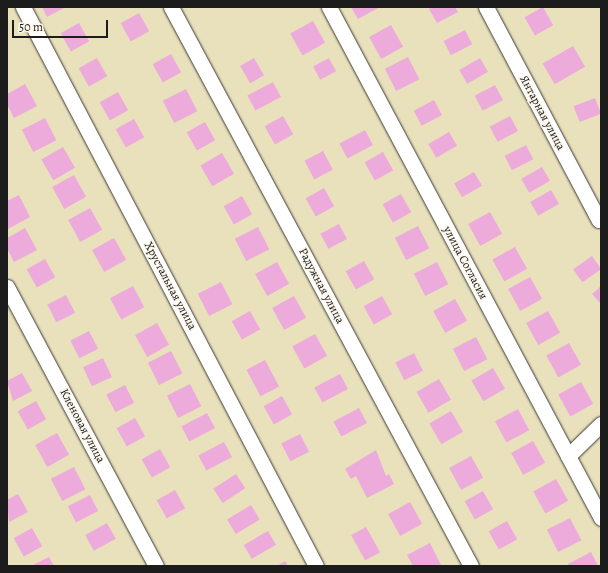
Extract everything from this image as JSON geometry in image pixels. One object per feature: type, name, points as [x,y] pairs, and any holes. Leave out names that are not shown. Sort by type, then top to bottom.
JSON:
[{"type":"street","name":"Хрустальная улица","points":[[23,7],[316,566]]},
{"type":"street","name":"Радужная улица","points":[[171,7],[471,566]]},
{"type":"street","name":"улица Согласия","points":[[329,7],[601,518]]},
{"type":"street","name":"Янтарная улица","points":[[486,7],[600,219]]},
{"type":"street","name":"Кленовая улица","points":[[7,287],[156,566]]},
{"type":"street","points":[[568,456],[601,424]]},
{"type":"building","points":[[42,7],[66,7],[47,17]]},
{"type":"building","points":[[351,7],[380,7],[358,19]]},
{"type":"building","points":[[433,7],[455,7],[458,12],[437,23],[429,9]]},
{"type":"building","points":[[543,7],[553,25],[535,36],[525,17]]},
{"type":"building","points":[[139,13],[149,31],[131,42],[121,23]]},
{"type":"building","points":[[313,21],[325,43],[302,55],[290,34]]},
{"type":"building","points":[[79,23],[89,41],[71,52],[61,33]]},
{"type":"building","points":[[391,25],[403,47],[381,59],[369,37]]},
{"type":"building","points":[[465,30],[472,44],[451,55],[444,41]]},
{"type":"building","points":[[573,46],[585,67],[555,84],[543,64]]},
{"type":"building","points":[[171,54],[181,72],[163,83],[153,64]]},
{"type":"building","points":[[408,57],[419,79],[396,91],[385,69]]},
{"type":"building","points":[[97,58],[107,76],[89,87],[79,68]]},
{"type":"building","points":[[254,58],[264,75],[250,83],[240,66]]},
{"type":"building","points":[[329,58],[336,71],[320,80],[313,66]]},
{"type":"building","points":[[480,58],[488,72],[467,84],[459,70]]},
{"type":"building","points":[[273,82],[281,97],[255,111],[247,96]]},
{"type":"building","points":[[25,84],[37,106],[14,118],[7,104],[7,94]]},
{"type":"building","points":[[495,85],[503,100],[483,111],[475,96]]},
{"type":"building","points":[[186,89],[197,111],[174,123],[163,101]]},
{"type":"building","points":[[118,92],[128,110],[110,121],[100,102]]},
{"type":"building","points":[[595,98],[601,114],[580,122],[574,106]]},
{"type":"building","points":[[434,100],[442,115],[422,126],[414,111]]},
{"type":"building","points":[[283,116],[293,134],[275,145],[265,126]]},
{"type":"building","points":[[510,116],[518,131],[498,142],[490,127]]},
{"type":"building","points":[[45,118],[56,140],[33,152],[22,130]]},
{"type":"building","points":[[134,119],[144,137],[126,148],[116,129]]},
{"type":"building","points":[[205,122],[215,140],[197,151],[187,132]]},
{"type":"building","points":[[365,130],[373,145],[347,159],[339,144]]},
{"type":"building","points":[[449,132],[457,146],[436,158],[428,144]]},
{"type":"building","points":[[526,145],[533,159],[512,170],[505,156]]},
{"type":"building","points":[[63,147],[75,168],[53,180],[41,160]]},
{"type":"building","points":[[323,151],[333,170],[314,179],[304,161]]},
{"type":"building","points":[[383,152],[393,170],[375,181],[365,162]]},
{"type":"building","points":[[222,153],[234,174],[212,186],[200,166]]},
{"type":"building","points":[[542,167],[550,181],[529,193],[521,179]]},
{"type":"building","points":[[474,172],[482,186],[462,197],[454,184]]},
{"type":"building","points":[[74,175],[86,197],[64,209],[52,187]]},
{"type":"building","points":[[324,188],[334,206],[316,217],[306,198]]},
{"type":"building","points":[[551,190],[559,204],[538,216],[530,202]]},
{"type":"building","points":[[401,194],[411,212],[393,223],[383,204]]},
{"type":"building","points":[[19,195],[30,217],[8,229],[7,201]]},
{"type":"building","points":[[242,196],[252,214],[234,225],[224,206]]},
{"type":"building","points":[[90,208],[102,230],[80,242],[68,220]]},
{"type":"building","points":[[490,212],[502,234],[480,246],[468,224]]},
{"type":"building","points":[[339,224],[347,239],[328,249],[320,234]]},
{"type":"building","points":[[418,226],[429,248],[406,260],[395,238]]},
{"type":"building","points":[[258,227],[269,249],[246,261],[235,239]]},
{"type":"building","points":[[25,228],[37,250],[14,262],[7,248],[7,238]]},
{"type":"building","points":[[114,238],[126,260],[104,272],[92,250]]},
{"type":"building","points":[[515,247],[527,269],[504,281],[492,260]]},
{"type":"building","points":[[592,256],[601,269],[582,282],[573,269]]},
{"type":"building","points":[[45,259],[55,277],[37,288],[27,269]]},
{"type":"building","points":[[364,261],[374,279],[356,290],[346,271]]},
{"type":"building","points":[[277,262],[289,284],[267,296],[255,274]]},
{"type":"building","points":[[437,262],[448,284],[425,296],[414,274]]},
{"type":"building","points":[[530,277],[542,299],[520,311],[508,289]]},
{"type":"building","points":[[221,282],[232,304],[209,316],[198,294]]},
{"type":"building","points":[[133,286],[144,307],[121,319],[110,298]]},
{"type":"building","points":[[601,286],[601,304],[592,294]]},
{"type":"building","points":[[66,295],[75,313],[56,322],[47,305]]},
{"type":"building","points":[[294,296],[306,318],[284,330],[272,308]]},
{"type":"building","points":[[382,296],[392,314],[374,325],[364,306]]},
{"type":"building","points":[[455,299],[467,321],[445,333],[433,311]]},
{"type":"building","points":[[250,311],[260,329],[242,340],[232,321]]},
{"type":"building","points":[[548,311],[560,333],[538,345],[526,323]]},
{"type":"building","points":[[157,323],[169,345],[147,357],[135,335]]},
{"type":"building","points":[[89,331],[98,349],[79,358],[70,341]]},
{"type":"building","points":[[315,334],[327,356],[304,368],[292,347]]},
{"type":"building","points":[[476,337],[487,359],[464,371],[453,349]]},
{"type":"building","points":[[569,343],[581,365],[558,377],[546,356]]},
{"type":"building","points":[[171,351],[182,373],[159,385],[148,363]]},
{"type":"building","points":[[414,353],[423,371],[404,380],[395,363]]},
{"type":"building","points":[[103,358],[112,377],[92,386],[83,367]]},
{"type":"building","points":[[265,360],[279,386],[261,396],[246,370]]},
{"type":"building","points":[[493,368],[505,389],[483,401],[471,381]]},
{"type":"building","points":[[22,373],[32,391],[13,401],[7,381]]},
{"type":"building","points":[[340,374],[348,389],[322,403],[314,388]]},
{"type":"building","points":[[439,379],[451,400],[428,413],[416,392]]},
{"type":"building","points":[[581,382],[593,404],[570,416],[558,395]]},
{"type":"building","points":[[190,384],[201,406],[178,418],[167,396]]},
{"type":"building","points":[[125,385],[134,403],[115,412],[106,395]]},
{"type":"building","points":[[282,396],[292,414],[274,425],[264,406]]},
{"type":"building","points":[[36,401],[46,419],[28,430],[18,411]]},
{"type":"building","points":[[359,408],[367,423],[341,437],[333,422]]},
{"type":"building","points":[[518,409],[529,430],[506,442],[495,421]]},
{"type":"building","points":[[451,411],[463,432],[441,444],[429,423]]},
{"type":"building","points":[[207,413],[215,428],[189,442],[181,427]]},
{"type":"building","points":[[135,418],[145,436],[127,447],[117,428]]},
{"type":"building","points":[[57,433],[69,455],[47,467],[35,445]]},
{"type":"building","points":[[300,434],[309,452],[290,461],[281,444]]},
{"type":"building","points":[[533,441],[545,463],[523,475],[511,453]]},
{"type":"building","points":[[224,442],[232,457],[206,471],[198,456]]},
{"type":"building","points":[[160,449],[170,467],[152,478],[142,459]]},
{"type":"building","points":[[376,450],[386,476],[389,474],[394,484],[367,498],[356,476],[351,479],[345,469]]},
{"type":"building","points":[[471,456],[483,478],[461,490],[449,468]]},
{"type":"building","points":[[74,467],[85,489],[62,501],[51,479]]},
{"type":"building","points":[[236,474],[245,488],[223,503],[213,489]]},
{"type":"building","points":[[556,479],[568,501],[545,513],[533,492]]},
{"type":"building","points":[[175,490],[185,508],[167,519],[157,500]]},
{"type":"building","points":[[483,491],[493,509],[475,520],[465,501]]},
{"type":"building","points":[[18,494],[28,512],[9,522],[7,500]]},
{"type":"building","points":[[90,495],[98,511],[76,522],[68,506]]},
{"type":"building","points":[[410,502],[422,524],[400,536],[388,514]]},
{"type":"building","points":[[251,505],[260,520],[236,534],[227,519]]},
{"type":"building","points":[[570,518],[581,540],[558,552],[547,530]]},
{"type":"building","points":[[507,521],[517,539],[499,550],[489,531]]},
{"type":"building","points":[[107,523],[116,539],[94,551],[85,535]]},
{"type":"building","points":[[366,527],[380,552],[365,561],[351,535]]},
{"type":"building","points":[[32,528],[42,546],[24,557],[14,538]]},
{"type":"building","points":[[268,531],[276,545],[252,559],[244,545]]},
{"type":"building","points":[[430,543],[441,565],[413,566],[407,555]]},
{"type":"building","points":[[591,552],[598,566],[569,566],[568,564]]},
{"type":"building","points":[[49,557],[54,566],[31,566]]},
{"type":"building","points":[[285,561],[288,566],[277,566]]}]
